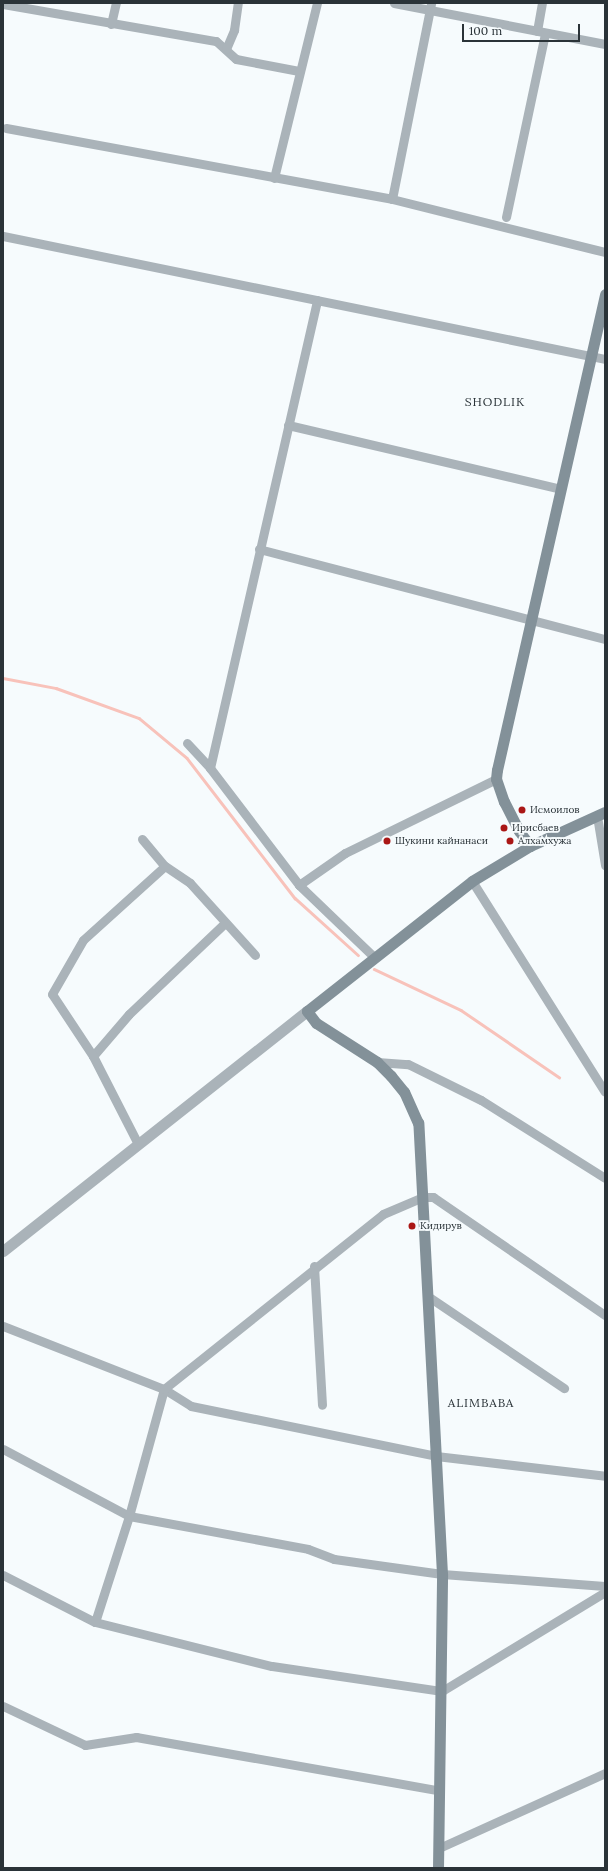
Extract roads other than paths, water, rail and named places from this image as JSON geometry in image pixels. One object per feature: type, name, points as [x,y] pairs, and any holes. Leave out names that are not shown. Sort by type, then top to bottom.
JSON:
[{"type":"main road","points":[[530,846],[511,816],[496,779],[605,294]]},
{"type":"main road","points":[[438,1868],[438,1790],[442,1690],[442,1574],[418,1123],[404,1092],[377,1062],[316,1023],[307,1011],[472,881],[530,846],[601,814]]},
{"type":"street","points":[[112,24],[116,3]]},
{"type":"street","points":[[226,49],[234,30],[238,3]]},
{"type":"street","points":[[274,178],[316,3]]},
{"type":"street","points":[[394,3],[430,7],[541,32],[605,44]]},
{"type":"street","points":[[506,217],[541,32],[542,3]]},
{"type":"street","points":[[3,4],[216,41],[236,59],[300,71]]},
{"type":"street","points":[[392,199],[430,7]]},
{"type":"street","points":[[6,128],[392,199],[605,252]]},
{"type":"street","points":[[3,236],[605,359]]},
{"type":"street","points":[[210,768],[317,300]]},
{"type":"street","points":[[288,425],[561,490]]},
{"type":"street","points":[[259,549],[531,621],[605,639]]},
{"type":"street","points":[[188,743],[210,768],[299,885],[375,958]]},
{"type":"street","points":[[299,885],[345,853],[496,779]]},
{"type":"street","points":[[601,814],[605,865]]},
{"type":"street","points":[[142,838],[165,866],[190,883],[254,955]]},
{"type":"street","points":[[138,1144],[93,1056],[52,994],[82,940],[165,866]]},
{"type":"street","points":[[472,881],[605,1092]]},
{"type":"street","points":[[93,1056],[128,1014],[225,923]]},
{"type":"street","points":[[3,1251],[307,1011]]},
{"type":"street","points":[[377,1062],[408,1064],[481,1100],[605,1178]]},
{"type":"street","points":[[95,1622],[129,1516],[164,1389],[314,1266],[383,1214],[423,1197],[433,1197],[605,1315]]},
{"type":"street","points":[[314,1266],[322,1405]]},
{"type":"street","points":[[428,1297],[564,1388]]},
{"type":"street","points":[[3,1326],[164,1389],[191,1406],[436,1456],[605,1476]]},
{"type":"street","points":[[3,1449],[129,1516],[308,1549],[334,1559],[442,1574],[605,1586]]},
{"type":"street","points":[[3,1576],[95,1622],[272,1666],[442,1690],[605,1592]]},
{"type":"street","points":[[3,1706],[85,1745],[136,1737],[438,1790]]},
{"type":"street","points":[[439,1848],[605,1773]]},
{"type":"waterway","points":[[3,678],[56,688],[139,718],[187,758],[295,898],[358,955]]},
{"type":"waterway","points":[[374,969],[461,1010],[559,1077]]},
{"type":"place","name":"Исмоилов","points":[[522,810]]},
{"type":"place","name":"Ирисбаев","points":[[504,828]]},
{"type":"place","name":"Шукини кайнанаси","points":[[387,841]]},
{"type":"place","name":"Алхамхужа","points":[[510,841]]},
{"type":"place","name":"Кидирув","points":[[412,1226]]},
{"type":"district","name":"SHODLIK","points":[[495,402]]},
{"type":"district","name":"ALIMBABA","points":[[481,1403]]}]
